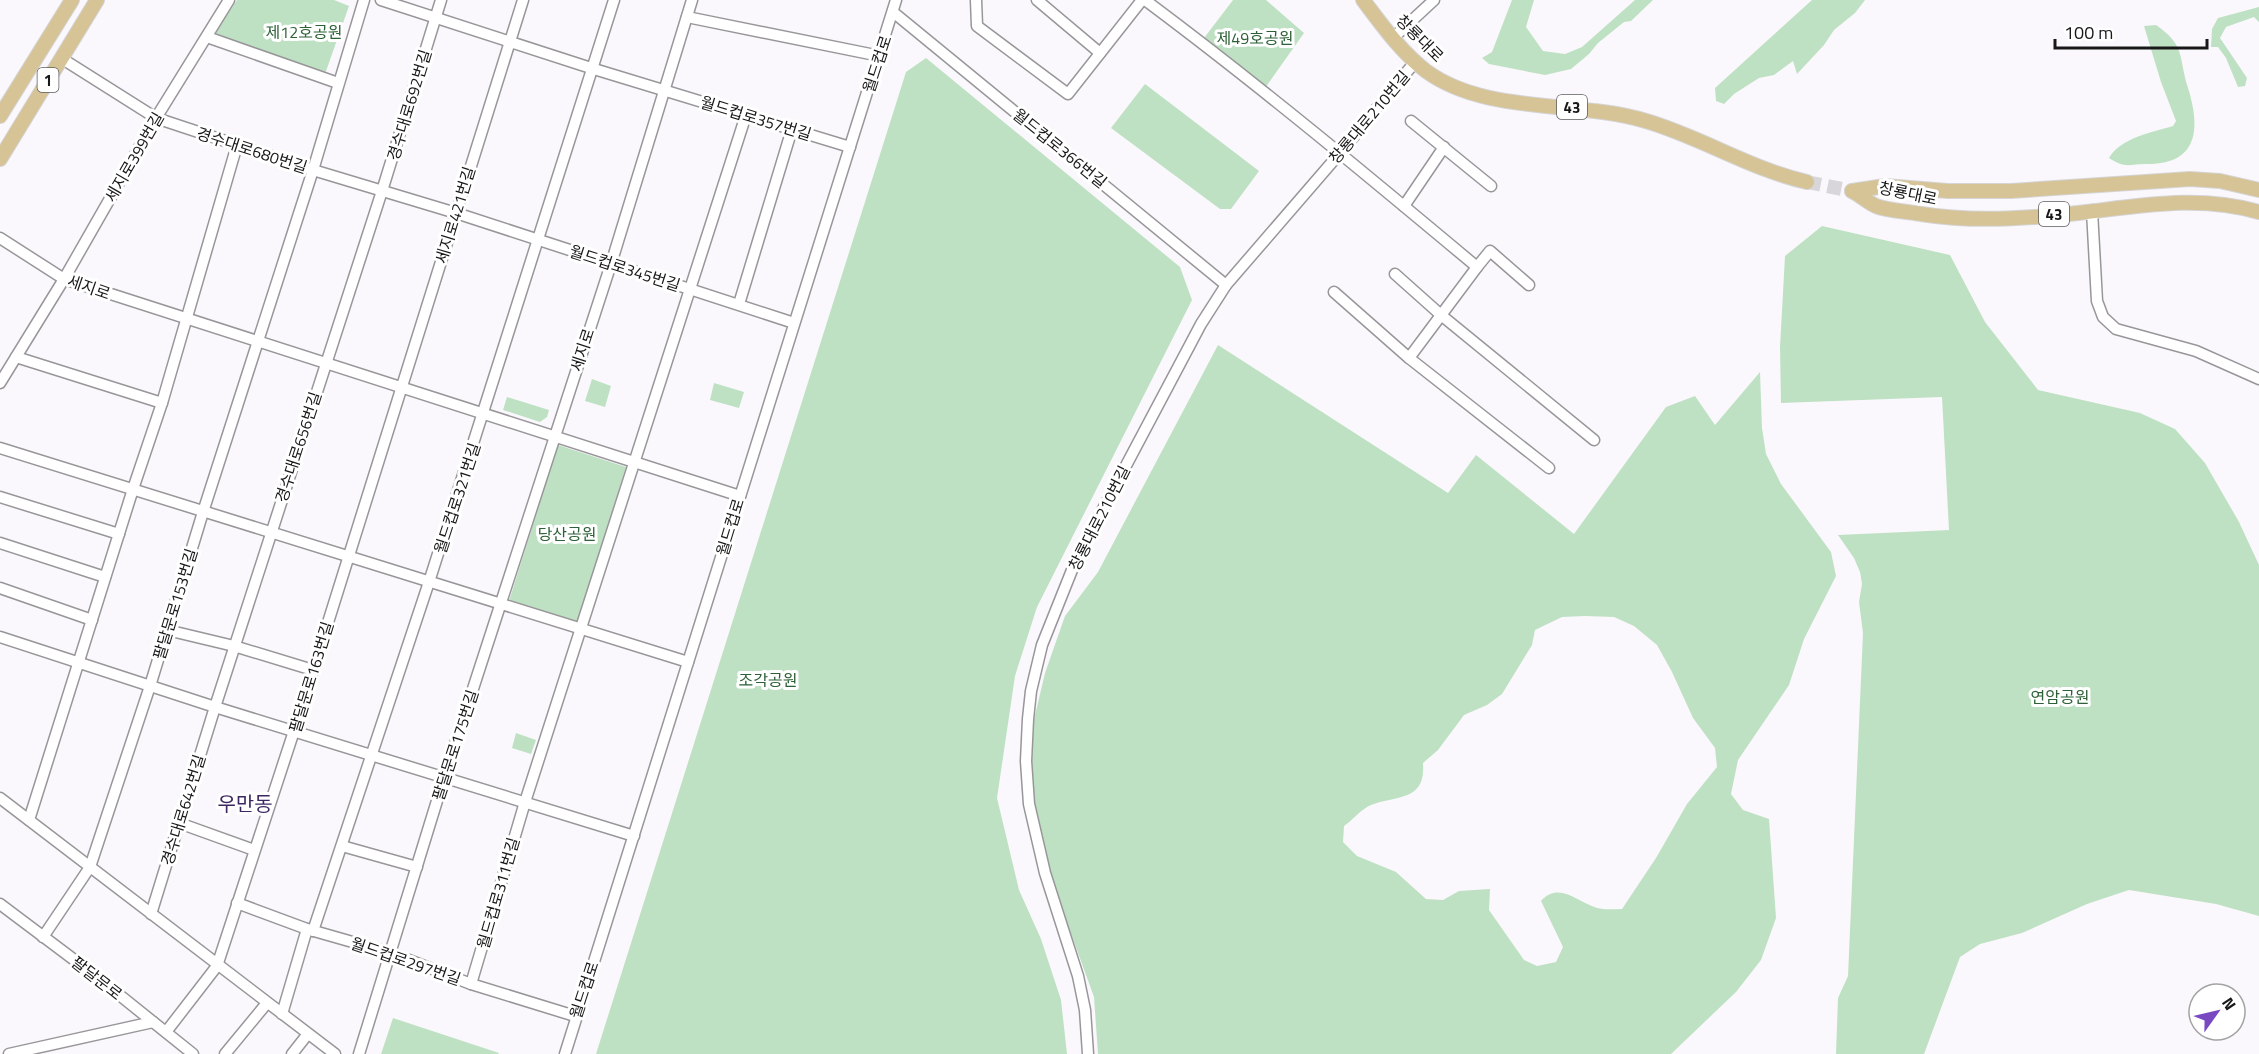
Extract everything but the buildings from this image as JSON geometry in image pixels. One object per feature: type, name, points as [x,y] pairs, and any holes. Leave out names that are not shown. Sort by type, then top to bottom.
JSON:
[{"type":"main road","name":"1","points":[[0,116],[72,0]]},
{"type":"main road","name":"1","points":[[0,159],[97,0]]},
{"type":"main road","name":"창룡대로","points":[[1363,0],[1415,62],[1440,80],[1460,89],[1509,100],[1627,115],[1672,130],[1756,167],[1807,182]]},
{"type":"main road","name":"창룡대로","points":[[2259,190],[2220,181],[2190,179],[2011,191],[1948,191],[1886,186],[1852,191],[1876,206],[1941,217],[2015,218],[2187,201],[2231,205],[2259,212]]},
{"type":"street","name":"세지로399번길","points":[[0,383],[64,279],[156,118],[229,0]]},
{"type":"street","points":[[258,340],[313,170],[364,0]]},
{"type":"street","points":[[381,0],[509,43]]},
{"type":"street","name":"경수대로692번길","points":[[382,191],[441,0]]},
{"type":"street","name":"세지로421번길","points":[[401,387],[523,0]]},
{"type":"street","points":[[484,414],[614,0]]},
{"type":"street","points":[[611,264],[692,0]]},
{"type":"street","name":"월드컵로","points":[[565,1054],[575,1016],[634,836],[896,0]]},
{"type":"street","points":[[976,0],[976,26],[1068,94],[1144,0],[1201,42],[1340,153],[1477,267]]},
{"type":"street","points":[[1037,0],[1100,53]]},
{"type":"street","points":[[1393,38],[1434,0]]},
{"type":"street","name":"월드컵로366번길","points":[[893,12],[1226,285]]},
{"type":"street","points":[[687,17],[880,56]]},
{"type":"street","points":[[207,37],[338,83]]},
{"type":"street","name":"월드컵로357번길","points":[[509,43],[850,147]]},
{"type":"street","name":"경수대로680번길","points":[[61,58],[156,118],[313,170],[456,213]]},
{"type":"street","name":"창룡대로210번길","points":[[1088,1054],[1084,1010],[1074,960],[1045,873],[1032,823],[1026,761],[1031,692],[1042,645],[1076,560],[1201,324],[1226,285],[1415,62]]},
{"type":"street","points":[[581,629],[746,116]]},
{"type":"street","points":[[1411,121],[1491,186]]},
{"type":"street","points":[[739,304],[792,129]]},
{"type":"street","points":[[29,820],[118,534],[162,403],[237,145]]},
{"type":"street","points":[[1404,206],[1444,147]]},
{"type":"street","points":[[325,362],[382,191]]},
{"type":"street","points":[[2092,211],[2097,301],[2103,317],[2116,329],[2196,351],[2259,379]]},
{"type":"street","name":"월드컵로345번길","points":[[456,213],[794,323]]},
{"type":"street","name":"세지로","points":[[0,238],[64,279],[185,320],[258,340],[740,496]]},
{"type":"street","points":[[1409,358],[1490,251],[1529,285]]},
{"type":"street","name":"세지로","points":[[554,436],[611,264]]},
{"type":"street","points":[[1395,273],[1441,315],[1594,440]]},
{"type":"street","points":[[1334,292],[1409,358],[1549,468]]},
{"type":"street","name":"팔달문로153번길","points":[[43,937],[90,867],[150,686],[258,340]]},
{"type":"street","points":[[16,357],[162,403]]},
{"type":"street","name":"경수대로656번길","points":[[270,532],[325,362]]},
{"type":"street","name":"팔달문로163번길","points":[[166,1032],[217,966],[294,731],[401,387]]},
{"type":"street","name":"월드컵로321번길","points":[[429,582],[484,414]]},
{"type":"street","name":"팔달문로175번길","points":[[359,1054],[444,778],[554,436]]},
{"type":"street","points":[[0,448],[688,662]]},
{"type":"street","points":[[0,497],[118,534]]},
{"type":"street","name":"경수대로642번길","points":[[151,914],[270,532]]},
{"type":"street","points":[[0,543],[105,577]]},
{"type":"street","points":[[282,1014],[310,930],[342,846],[429,582]]},
{"type":"street","points":[[0,588],[92,620]]},
{"type":"street","name":"월드컵로311번길","points":[[471,984],[525,802],[581,629]]},
{"type":"street","points":[[167,630],[234,646],[313,670]]},
{"type":"street","points":[[0,638],[214,707],[634,836]]},
{"type":"street","points":[[0,798],[307,1035],[335,1054]]},
{"type":"street","points":[[179,823],[254,850]]},
{"type":"street","points":[[342,846],[417,867]]},
{"type":"street","name":"월드컵로297번길","points":[[237,903],[310,930],[391,953],[471,984],[575,1016]]},
{"type":"street","name":"팔달문로","points":[[0,904],[193,1054]]},
{"type":"street","points":[[225,1054],[267,1003]]},
{"type":"street","points":[[9,1054],[153,1022]]},
{"type":"street","points":[[292,1054],[307,1035]]},
{"type":"green space","name":"제12호공원","points":[[237,0],[334,0],[349,6],[325,74],[215,33]]},
{"type":"green space","name":"제49호공원","points":[[1233,0],[1266,0],[1304,33],[1263,91],[1201,42]]},
{"type":"green space","points":[[1512,0],[1534,0],[1526,27],[1543,51],[1565,54],[1582,47],[1635,0],[1653,0],[1631,21],[1624,22],[1598,43],[1571,69],[1545,75],[1489,64],[1482,58],[1492,52]]},
{"type":"green space","points":[[1812,0],[1865,0],[1855,13],[1834,30],[1824,45],[1797,74],[1793,61],[1774,75],[1759,78],[1734,94],[1724,104],[1716,101],[1715,88]]},
{"type":"green space","points":[[2259,7],[2259,22],[2254,17],[2226,27],[2220,38],[2247,78],[2245,86],[2238,87],[2226,58],[2218,47],[2211,47],[2212,29],[2218,18]]},
{"type":"green space","points":[[2156,25],[2172,39],[2179,52],[2192,102],[2194,129],[2192,140],[2187,150],[2178,157],[2165,162],[2124,165],[2109,158],[2121,145],[2173,126],[2176,121],[2144,26]]},
{"type":"green space","name":"조각공원","points":[[926,58],[1180,267],[1192,300],[1037,607],[1015,676],[997,798],[1019,890],[1041,939],[1061,1000],[1067,1054],[596,1054],[906,72]]},
{"type":"green space","points":[[1145,84],[1259,171],[1231,209],[1220,209],[1111,128]]},
{"type":"green space","name":"연암공원","points":[[1822,226],[1950,255],[1985,322],[2038,390],[2140,413],[2175,429],[2205,463],[2239,522],[2259,565],[2259,916],[2216,904],[2129,890],[2087,904],[2022,933],[1980,944],[1960,957],[1924,1054],[1836,1054],[1838,998],[1848,976],[1863,633],[1859,602],[1862,584],[1860,572],[1854,558],[1838,535],[1949,530],[1942,397],[1781,403],[1780,347],[1785,256]]},
{"type":"green space","points":[[1218,345],[1448,493],[1476,455],[1574,534],[1666,407],[1695,396],[1715,425],[1760,372],[1762,428],[1766,454],[1781,484],[1831,552],[1836,576],[1804,639],[1789,685],[1738,760],[1731,794],[1743,810],[1769,819],[1776,918],[1761,960],[1736,992],[1671,1054],[1098,1054],[1094,997],[1045,862],[1027,767],[1031,732],[1045,673],[1065,616],[1098,572]],"holes":[[[1562,617],[1614,617],[1634,626],[1657,645],[1693,718],[1715,748],[1717,767],[1687,804],[1656,858],[1622,909],[1597,908],[1561,893],[1548,895],[1541,901],[1563,947],[1556,962],[1537,966],[1524,960],[1489,910],[1490,889],[1459,891],[1443,900],[1426,899],[1396,872],[1357,856],[1343,842],[1344,826],[1367,807],[1408,795],[1420,785],[1423,763],[1438,750],[1464,715],[1487,705],[1502,694],[1532,645],[1535,630]]]},
{"type":"green space","points":[[592,379],[611,386],[605,407],[585,401]]},
{"type":"green space","points":[[714,383],[744,392],[739,408],[710,400]]},
{"type":"green space","points":[[507,397],[549,410],[547,417],[540,422],[503,410]]},
{"type":"green space","name":"당산공원","points":[[558,445],[626,467],[577,623],[509,601]]},
{"type":"green space","points":[[516,733],[536,740],[531,754],[512,748]]},
{"type":"green space","points":[[393,1018],[499,1053],[381,1054]]},
{"type":"tunnel","points":[[1807,182],[1852,191]]},
{"type":"district","name":"우만동","points":[[245,803]]}]
